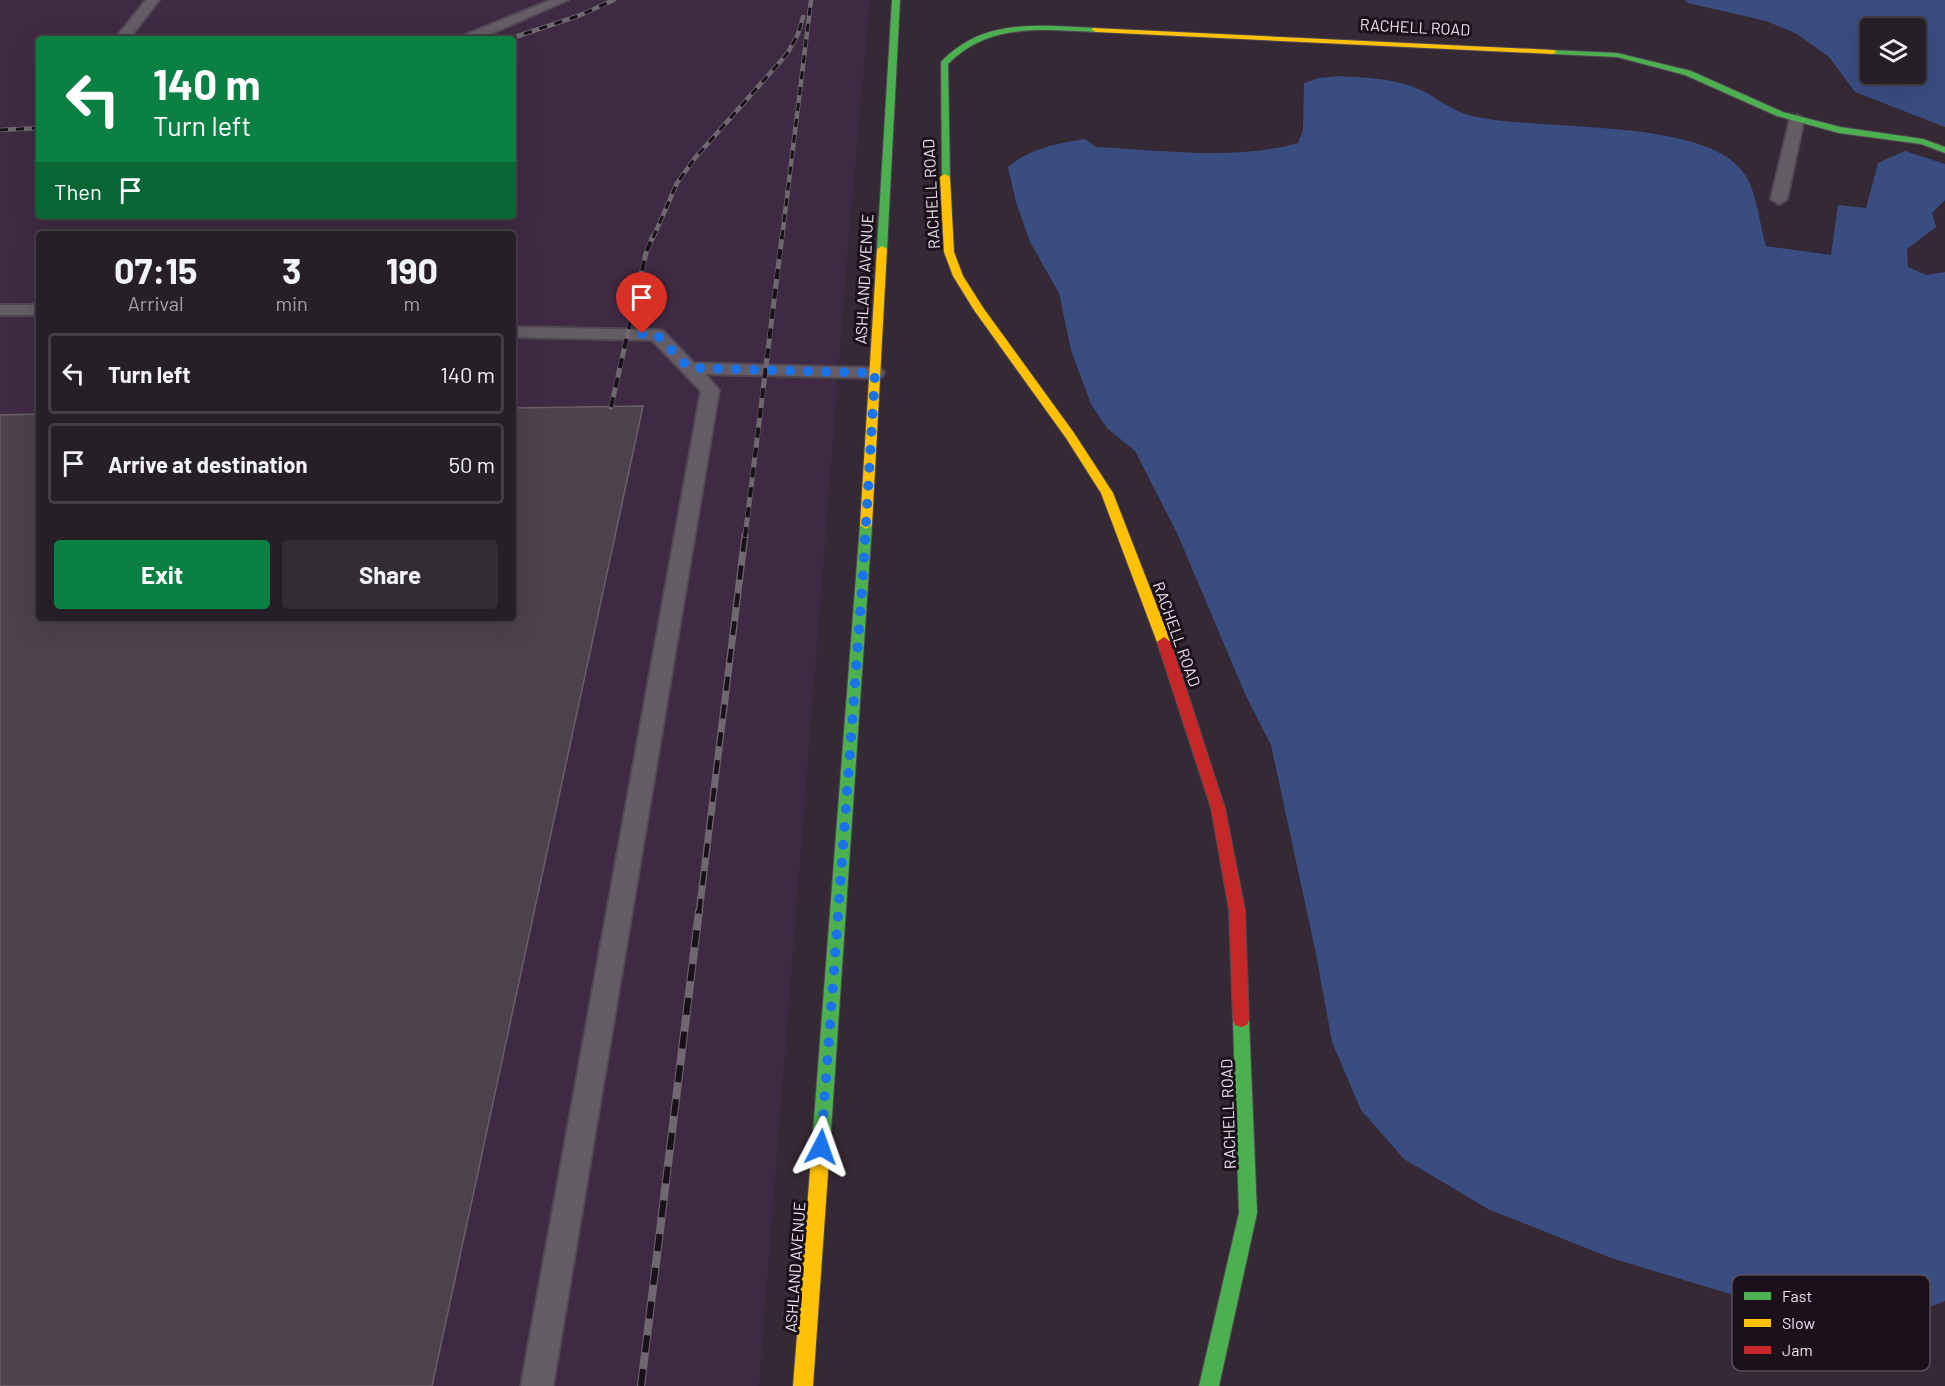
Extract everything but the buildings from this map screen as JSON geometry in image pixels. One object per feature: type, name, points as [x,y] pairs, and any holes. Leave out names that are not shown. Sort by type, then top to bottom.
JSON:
[{"type":"street","name":"ASHLAND AVENUE","points":[[803,1386],[864,562],[896,0]]},
{"type":"street","name":"RACHELL ROAD","points":[[1209,1386],[1248,1213],[1237,910],[1218,808],[1161,632],[1107,493],[1070,436],[979,310],[958,276],[949,252],[946,226],[944,64],[948,55],[973,39],[1015,30],[1053,27],[1617,55],[1688,73],[1749,102],[1797,119],[1839,130],[1923,142],[1945,150]]},
{"type":"lane","points":[[124,36],[153,0]]},
{"type":"lane","points":[[474,36],[562,0]]},
{"type":"lane","points":[[1779,199],[1797,119]]},
{"type":"lane","points":[[0,310],[36,310]]},
{"type":"lane","points":[[516,332],[657,335],[710,390],[537,1386]]},
{"type":"lane","points":[[689,368],[875,373]]},
{"type":"shaded area","points":[[0,0],[870,0],[849,237],[759,1386],[0,1386]]},
{"type":"water","points":[[1685,0],[1945,0],[1945,127],[1855,92],[1829,57],[1797,34],[1766,21],[1688,3]]},
{"type":"water","points":[[1340,76],[1398,82],[1423,91],[1464,114],[1502,121],[1618,129],[1693,142],[1723,154],[1743,172],[1752,189],[1766,246],[1831,255],[1838,205],[1866,208],[1878,163],[1905,151],[1945,164],[1945,200],[1932,213],[1936,227],[1907,249],[1908,267],[1926,275],[1945,272],[1945,1301],[1930,1307],[1930,1275],[1732,1275],[1732,1295],[1611,1258],[1488,1209],[1404,1159],[1361,1110],[1332,1042],[1316,954],[1271,745],[1246,696],[1177,533],[1135,451],[1107,428],[1091,404],[1071,350],[1059,293],[1030,242],[1016,202],[1008,167],[1034,151],[1085,139],[1096,147],[1198,153],[1249,152],[1298,143],[1303,131],[1304,83],[1319,78]]},
{"type":"railway","points":[[516,37],[578,16],[614,0]]},
{"type":"railway","points":[[782,238],[811,0]]},
{"type":"railway","points":[[653,238],[677,183],[695,158],[787,54],[798,34],[803,17]]},
{"type":"railway","points":[[0,130],[36,128]]},
{"type":"railway","points":[[611,407],[646,253],[653,236]]},
{"type":"railway","points":[[745,537],[782,236]]},
{"type":"railway","points":[[699,913],[745,535]]},
{"type":"railway","points":[[641,1386],[699,911]]},
{"type":"traffic: fast","points":[[882,249],[896,0]]},
{"type":"traffic: fast","points":[[945,177],[944,64],[958,50],[975,39],[1014,29],[1096,30]]},
{"type":"traffic: fast","points":[[1553,52],[1617,55],[1688,73],[1780,114],[1839,130],[1923,142],[1945,150]]},
{"type":"traffic: fast","points":[[821,1145],[866,525]]},
{"type":"traffic: fast","points":[[1209,1386],[1248,1213],[1241,1020]]},
{"type":"traffic: slow","points":[[1096,30],[1553,52]]},
{"type":"traffic: slow","points":[[945,177],[949,252],[958,276],[979,310],[1070,436],[1107,493],[1164,642]]},
{"type":"traffic: slow","points":[[866,525],[882,249]]},
{"type":"traffic: slow","points":[[803,1386],[821,1145]]},
{"type":"traffic: jam","points":[[1164,642],[1218,808],[1237,910],[1241,1020]]},
{"type":"route","points":[[642,334],[657,335],[689,368],[875,373],[863,574],[821,1147]]}]
